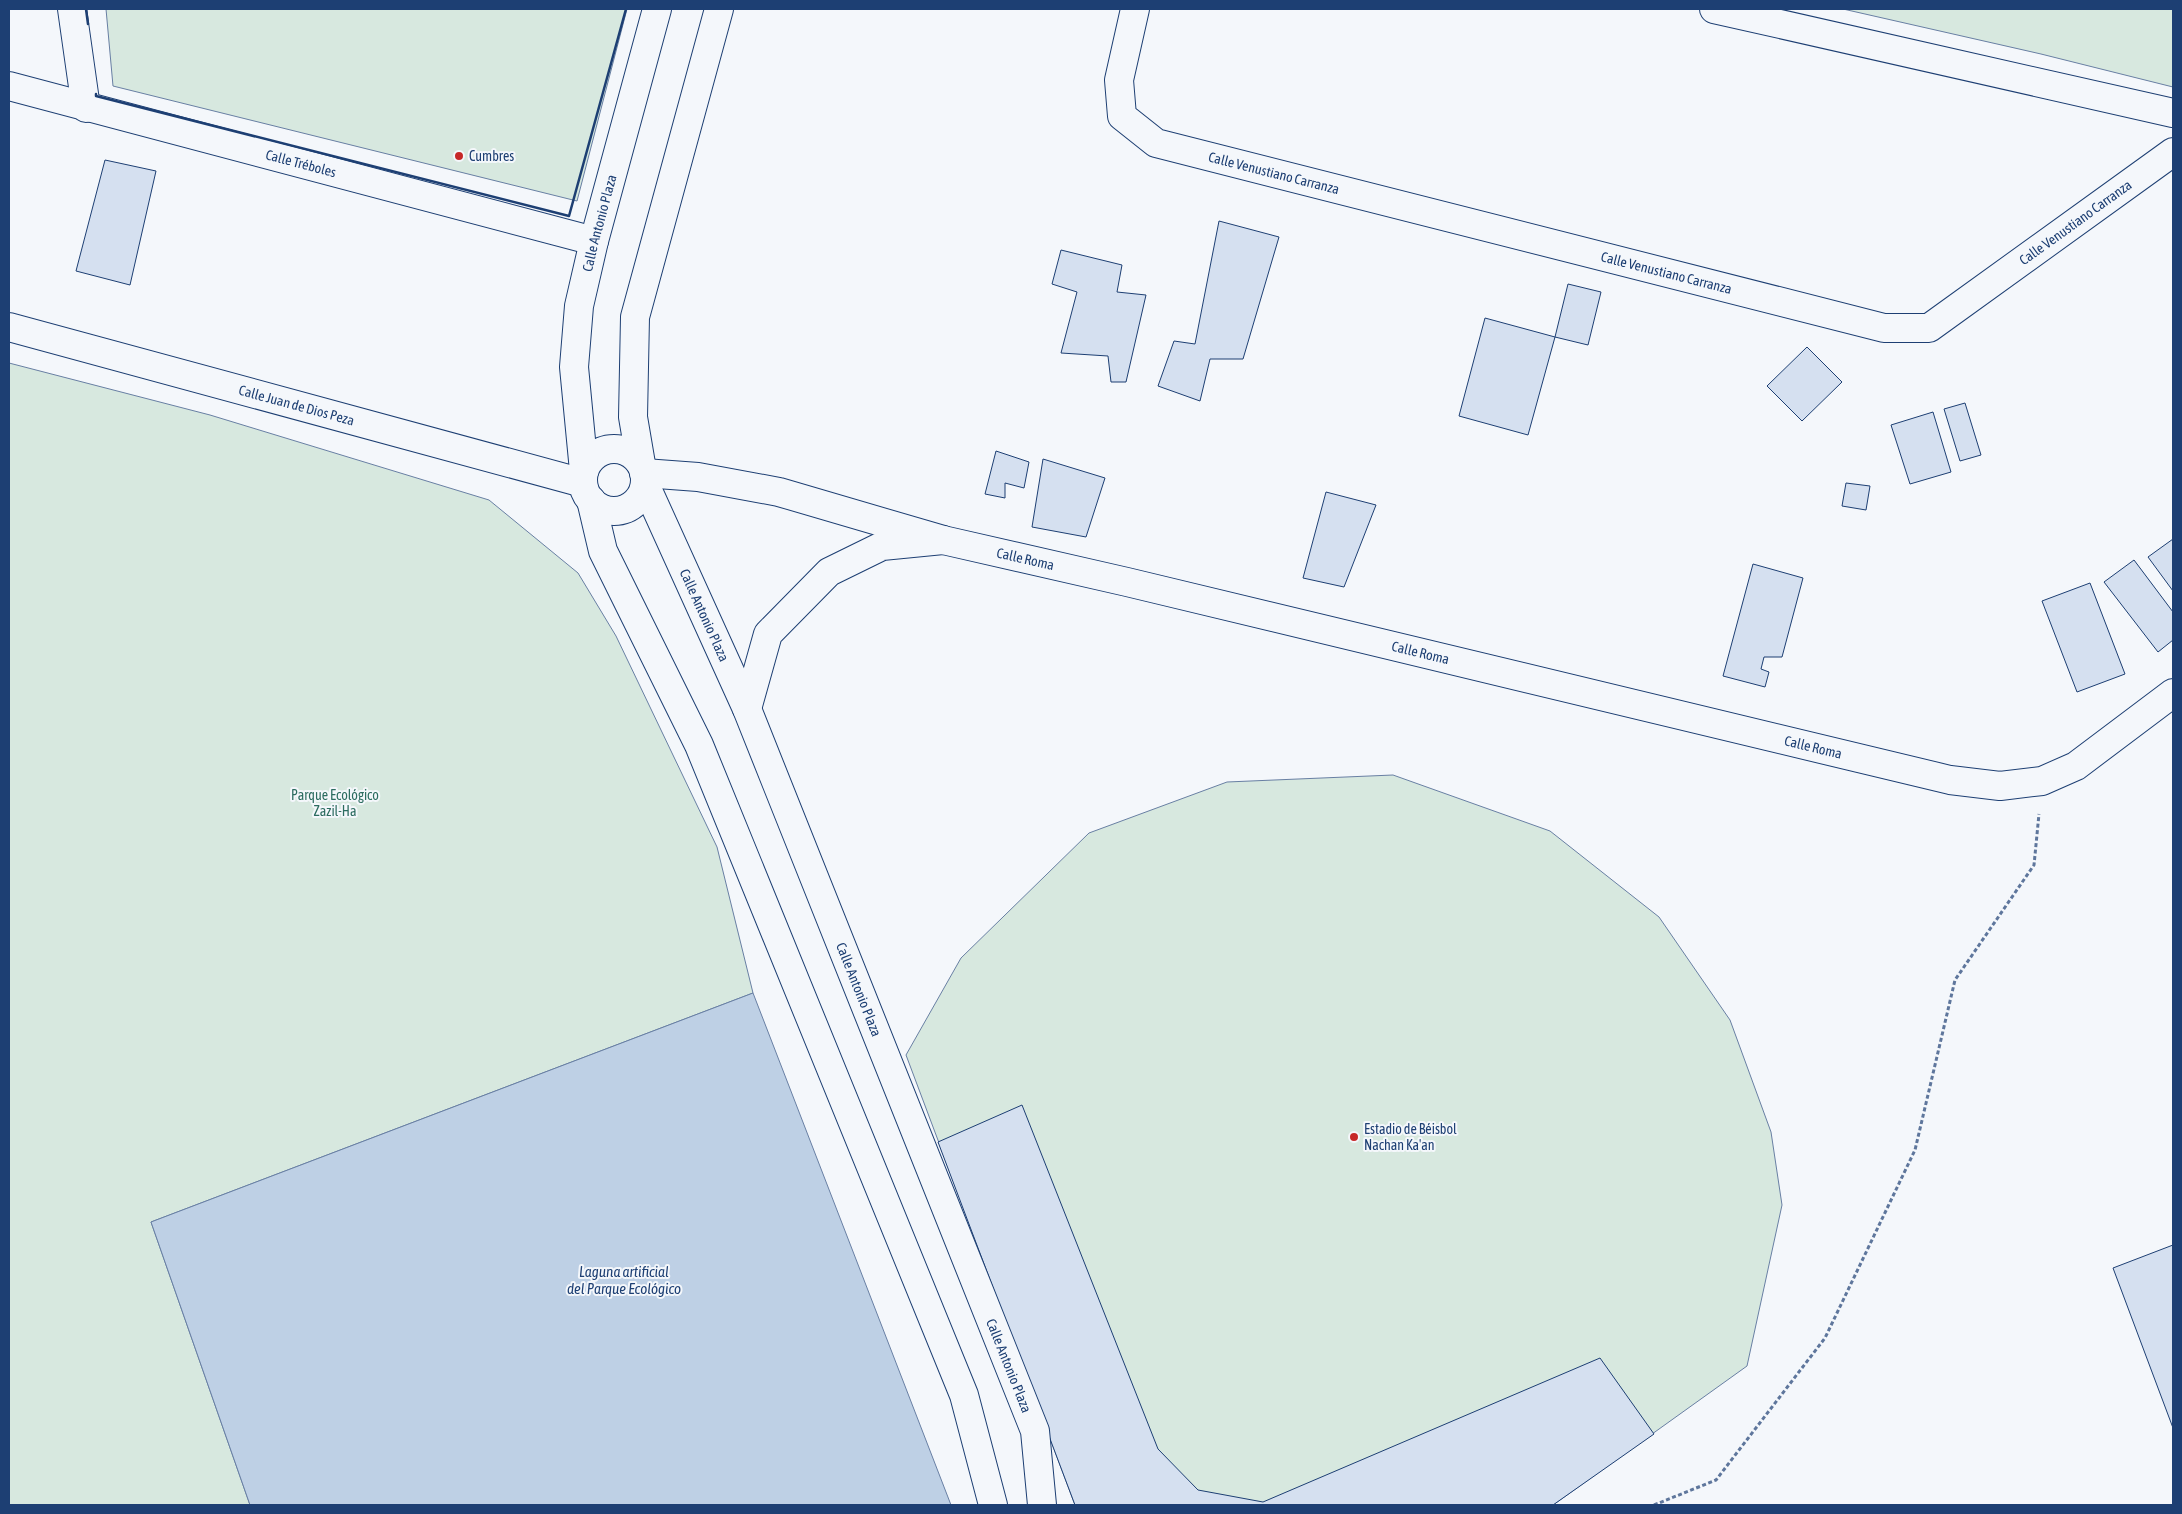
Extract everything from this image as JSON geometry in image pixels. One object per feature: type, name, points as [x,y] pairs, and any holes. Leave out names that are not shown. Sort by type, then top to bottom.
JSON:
[{"type":"main road","points":[[72,9],[86,108]]},
{"type":"main road","name":"Calle Antonio Plaza","points":[[657,9],[594,241],[579,306],[574,368],[586,484],[603,551],[699,745],[964,1394],[993,1505]]},
{"type":"main road","name":"Calle Antonio Plaza","points":[[718,9],[635,317],[632,408],[643,474],[746,709],[1035,1431],[1042,1505]]},
{"type":"main road","name":"Calle Venustiano Carranza","points":[[1135,9],[1119,80],[1122,116],[1156,143],[1884,328],[1928,328],[2173,152]]},
{"type":"main road","points":[[1714,9],[2173,113]]},
{"type":"main road","name":"Calle Tréboles","points":[[9,86],[86,108],[594,241]]},
{"type":"main road","name":"Calle Juan de Dios Peza","points":[[9,327],[586,484]]},
{"type":"main road","points":[[616,449],[626,451],[634,456],[643,474],[636,502],[618,510],[599,506],[586,484],[596,454],[605,450],[616,449]]},
{"type":"main road","name":"Calle Roma","points":[[643,474],[698,477],[779,492],[943,540],[1137,584],[1950,780],[2000,786],[2042,782],[2076,766],[2173,693]]},
{"type":"main road","points":[[746,709],[768,634],[829,572],[882,546],[943,540]]},
{"type":"path","points":[[1654,1505],[1716,1480],[1824,1338],[1914,1150],[1955,980],[2034,865],[2042,782]]},
{"type":"green space","name":"Cumbres","points":[[106,9],[627,9],[577,201],[113,86]]},
{"type":"green space","points":[[1843,9],[2173,9],[2173,87],[2041,54]]},
{"type":"green space","name":"Parque Ecológico Zazil-Ha","points":[[9,363],[210,415],[489,500],[578,573],[616,636],[717,847],[753,993],[151,1222],[250,1505],[9,1505]]},
{"type":"green space","name":"Estadio de Béisbol Nachan Ka'an","points":[[1393,775],[1550,831],[1659,917],[1730,1020],[1771,1132],[1782,1205],[1747,1366],[1553,1505],[1075,1505],[906,1055],[961,958],[1089,833],[1227,782]]},
{"type":"water","name":"Laguna artificial del Parque Ecológico","points":[[753,993],[951,1505],[250,1505],[151,1222]]},
{"type":"building","points":[[105,160],[156,171],[130,285],[76,271]]},
{"type":"building","points":[[1219,221],[1279,237],[1243,359],[1210,359],[1200,401],[1158,386],[1174,341],[1195,344]]},
{"type":"building","points":[[1061,250],[1122,265],[1117,292],[1146,295],[1126,382],[1111,382],[1108,356],[1061,353],[1077,292],[1052,284]]},
{"type":"building","points":[[1568,284],[1601,292],[1588,345],[1555,337]]},
{"type":"building","points":[[1485,318],[1555,337],[1528,435],[1459,416]]},
{"type":"building","points":[[1807,347],[1842,382],[1802,421],[1767,386]]},
{"type":"building","points":[[1965,403],[1981,455],[1960,461],[1944,409]]},
{"type":"building","points":[[1933,412],[1951,472],[1910,484],[1891,425]]},
{"type":"building","points":[[996,451],[1029,462],[1024,488],[1005,483],[1005,498],[985,494]]},
{"type":"building","points":[[1043,459],[1105,478],[1086,537],[1032,527]]},
{"type":"building","points":[[1846,483],[1870,486],[1866,510],[1842,506]]},
{"type":"building","points":[[1326,492],[1376,505],[1344,587],[1303,578]]},
{"type":"building","points":[[2173,539],[2173,591],[2148,557]]},
{"type":"building","points":[[2134,560],[2173,612],[2173,640],[2158,652],[2104,582]]},
{"type":"building","points":[[1753,564],[1803,578],[1782,657],[1764,657],[1761,669],[1769,672],[1765,687],[1723,676]]},
{"type":"building","points":[[2090,583],[2125,674],[2077,692],[2042,601]]},
{"type":"building","points":[[1022,1105],[1158,1449],[1198,1490],[1263,1502],[1600,1358],[1654,1434],[1553,1505],[1075,1505],[938,1142]]},
{"type":"building","points":[[2173,1245],[2173,1428],[2113,1268]]},
{"type":"wall","points":[[86,9],[88,24]]},
{"type":"wall","points":[[96,94],[96,96],[569,216],[626,9]]},
{"type":"place","name":"Cumbres","points":[[459,156]]},
{"type":"place","name":"Estadio de Béisbol Nachan Ka'an","points":[[1354,1137]]}]
